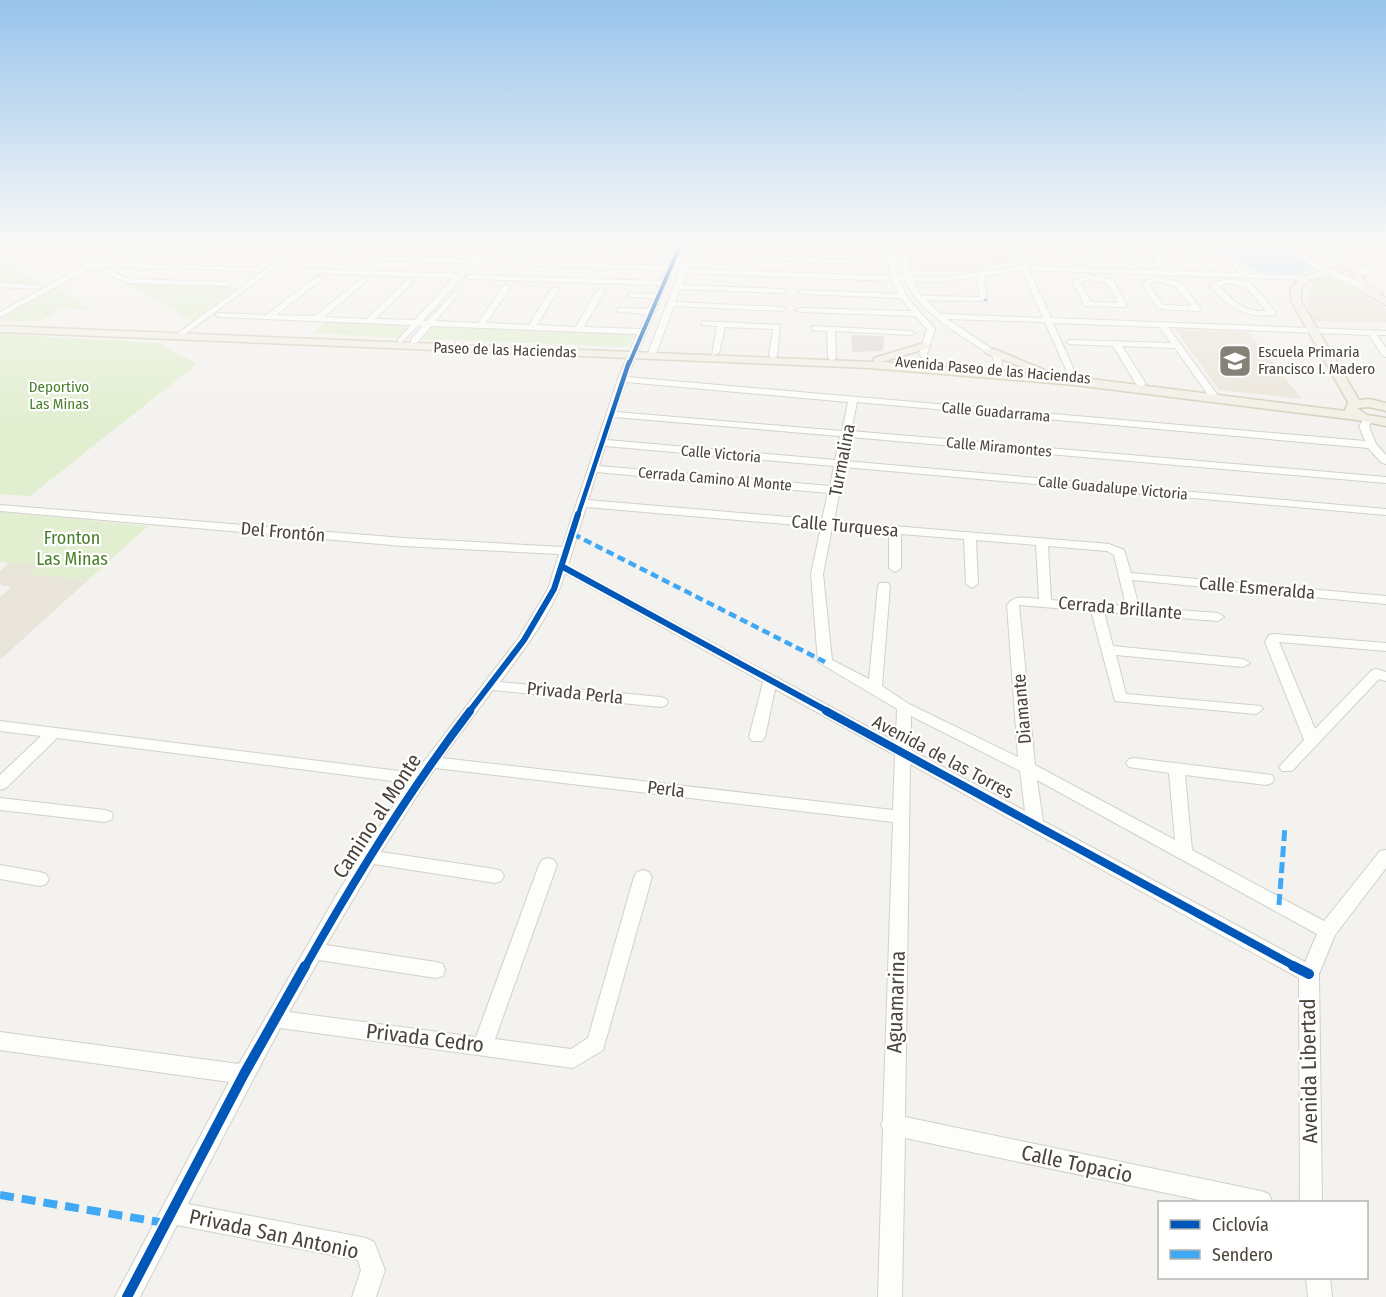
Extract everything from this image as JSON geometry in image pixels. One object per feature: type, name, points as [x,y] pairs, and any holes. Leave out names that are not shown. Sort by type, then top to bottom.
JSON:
[{"type":"main road","points":[[1299,307],[1358,412],[1386,422]]},
{"type":"main road","name":"Paseo de las Haciendas","points":[[0,323],[188,335],[634,353]]},
{"type":"main road","name":"Paseo de las Haciendas","points":[[0,329],[414,341],[634,353]]},
{"type":"main road","points":[[878,360],[924,346]]},
{"type":"main road","points":[[990,351],[1049,374]]},
{"type":"main road","name":"Avenida Paseo de las Haciendas","points":[[634,353],[715,353],[878,360],[1142,384],[1212,394]]},
{"type":"main road","name":"Avenida Paseo de las Haciendas","points":[[652,353],[930,366]]},
{"type":"main road","name":"Avenida Paseo de las Haciendas","points":[[995,372],[1049,374],[1358,412]]},
{"type":"main road","points":[[1358,412],[1386,406]]},
{"type":"street","points":[[188,335],[224,307]]},
{"type":"street","points":[[188,335],[230,307]]},
{"type":"street","points":[[268,317],[281,307]]},
{"type":"street","points":[[317,319],[331,307]]},
{"type":"street","points":[[368,321],[383,307]]},
{"type":"street","points":[[401,341],[431,307]]},
{"type":"street","points":[[414,341],[444,307]]},
{"type":"street","points":[[481,325],[494,307]]},
{"type":"street","points":[[532,327],[544,307]]},
{"type":"street","points":[[579,329],[592,307]]},
{"type":"street","name":"Camino al Monte","points":[[127,1297],[244,1074],[313,951],[418,779],[524,640],[554,589],[622,379],[654,307]]},
{"type":"street","points":[[652,353],[670,307]]},
{"type":"street","points":[[731,307],[782,309]]},
{"type":"street","points":[[910,307],[931,329],[924,346],[924,354],[930,366]]},
{"type":"street","points":[[928,307],[937,316],[997,356],[998,364],[995,372]]},
{"type":"street","points":[[1044,307],[1075,379]]},
{"type":"street","points":[[1161,307],[1198,308],[1197,307]]},
{"type":"street","points":[[1234,307],[1246,312],[1272,312],[1267,307]]},
{"type":"street","points":[[800,309],[915,314]]},
{"type":"street","points":[[620,310],[652,312]]},
{"type":"street","points":[[219,315],[644,332]]},
{"type":"street","points":[[937,316],[1386,333]]},
{"type":"street","points":[[705,323],[781,327],[773,356]]},
{"type":"street","points":[[715,353],[722,324]]},
{"type":"street","points":[[1162,325],[1212,394]]},
{"type":"street","points":[[815,328],[911,333]]},
{"type":"street","points":[[831,328],[832,358]]},
{"type":"street","points":[[1371,332],[1386,354]]},
{"type":"street","points":[[1070,342],[1178,346]]},
{"type":"street","points":[[1116,344],[1142,384]]},
{"type":"street","name":"Calle Guadarrama","points":[[622,379],[1371,445]]},
{"type":"street","name":"Turmalina","points":[[825,662],[817,574],[854,399]]},
{"type":"street","points":[[1358,412],[1371,445],[1386,461]]},
{"type":"street","name":"Calle Miramontes","points":[[612,414],[1386,480]]},
{"type":"street","name":"Calle Victoria","points":[[603,443],[840,464]]},
{"type":"street","name":"Calle Guadalupe Victoria","points":[[840,464],[1386,512]]},
{"type":"street","name":"Cerrada Camino Al Monte","points":[[594,469],[835,490]]},
{"type":"street","name":"Calle Turquesa","points":[[581,504],[1109,548],[1120,553],[1127,576]]},
{"type":"street","name":"Del Frontón","points":[[0,508],[403,542],[565,559]]},
{"type":"street","points":[[895,568],[896,531]]},
{"type":"street","points":[[970,537],[972,584]]},
{"type":"street","points":[[1042,543],[1046,601]]},
{"type":"street","name":"Avenida de las Torres","points":[[565,559],[770,680],[1309,974]]},
{"type":"street","points":[[1127,576],[1133,609]]},
{"type":"street","name":"Calle Esmeralda","points":[[1127,576],[1386,600]]},
{"type":"street","points":[[875,688],[884,586]]},
{"type":"street","name":"Cerrada Brillante","points":[[1022,600],[1218,617]]},
{"type":"street","name":"Diamante","points":[[1022,600],[1012,605],[1027,768],[1035,824]]},
{"type":"street","points":[[1096,606],[1120,698],[1256,709]]},
{"type":"street","points":[[1312,740],[1272,642],[1274,638],[1386,647]]},
{"type":"street","points":[[1108,650],[1242,663]]},
{"type":"street","name":"Avenida de las Torres","points":[[825,662],[875,688],[904,707],[1027,768],[1327,931]]},
{"type":"street","points":[[1287,767],[1383,672]]},
{"type":"street","points":[[757,737],[770,680]]},
{"type":"street","name":"Privada Perla","points":[[489,684],[661,702]]},
{"type":"street","name":"Aguamarina","points":[[890,1297],[892,1125],[904,707]]},
{"type":"street","points":[[0,726],[418,779]]},
{"type":"street","points":[[0,784],[54,732]]},
{"type":"street","name":"Perla","points":[[431,762],[901,817]]},
{"type":"street","points":[[1134,763],[1266,779]]},
{"type":"street","points":[[1178,769],[1184,854]]},
{"type":"street","points":[[0,804],[105,816]]},
{"type":"street","name":"Avenida Libertad","points":[[1311,1201],[1309,974],[1327,931],[1386,856]]},
{"type":"street","points":[[370,857],[495,876]]},
{"type":"street","points":[[483,1045],[548,865]]},
{"type":"street","points":[[0,872],[40,879]]},
{"type":"street","name":"Privada Cedro","points":[[276,1019],[483,1045],[573,1059],[596,1044],[643,877]]},
{"type":"street","points":[[313,951],[436,970]]},
{"type":"street","points":[[0,1041],[244,1074]]},
{"type":"street","name":"Calle Topacio","points":[[892,1125],[1252,1201]]},
{"type":"street","name":"Privada San Antonio","points":[[171,1212],[366,1250],[373,1270],[364,1297]]},
{"type":"street","points":[[1318,1279],[1320,1297]]},
{"type":"shaded area","points":[[1382,307],[1386,309],[1386,323],[1314,321],[1307,308]]},
{"type":"shaded area","name":"Escuela Primaria Francisco I. Madero","points":[[1175,329],[1248,332],[1302,399],[1219,390]]},
{"type":"shaded area","points":[[10,562],[40,565],[29,574],[88,580],[0,660],[0,597],[11,587],[0,585],[0,571]]},
{"type":"green space","points":[[19,307],[87,307],[93,310],[62,309],[38,322],[0,321]]},
{"type":"green space","points":[[166,307],[212,307],[192,321]]},
{"type":"green space","points":[[327,321],[410,324],[399,338],[312,333]]},
{"type":"green space","points":[[434,325],[636,333],[628,347],[422,339]]},
{"type":"green space","name":"Deportivo Las Minas","points":[[0,334],[158,343],[197,364],[30,496],[0,494]]},
{"type":"green space","name":"Fronton Las Minas","points":[[0,512],[148,526],[88,580],[29,574],[39,565],[0,562]]},
{"type":"building","points":[[851,335],[884,336],[883,351],[852,352]]},
{"type":"marked path","points":[[573,534],[825,662]]},
{"type":"marked path","points":[[1279,905],[1285,826]]},
{"type":"marked path","points":[[0,1195],[165,1223]]},
{"type":"cycle path","points":[[127,1297],[244,1074],[346,894],[424,771],[524,640],[554,589],[622,379],[654,307]]},
{"type":"cycle path","points":[[563,567],[1309,974]]},
{"type":"place","name":"Escuela Primaria Francisco I. Madero","points":[[1235,361]]}]
